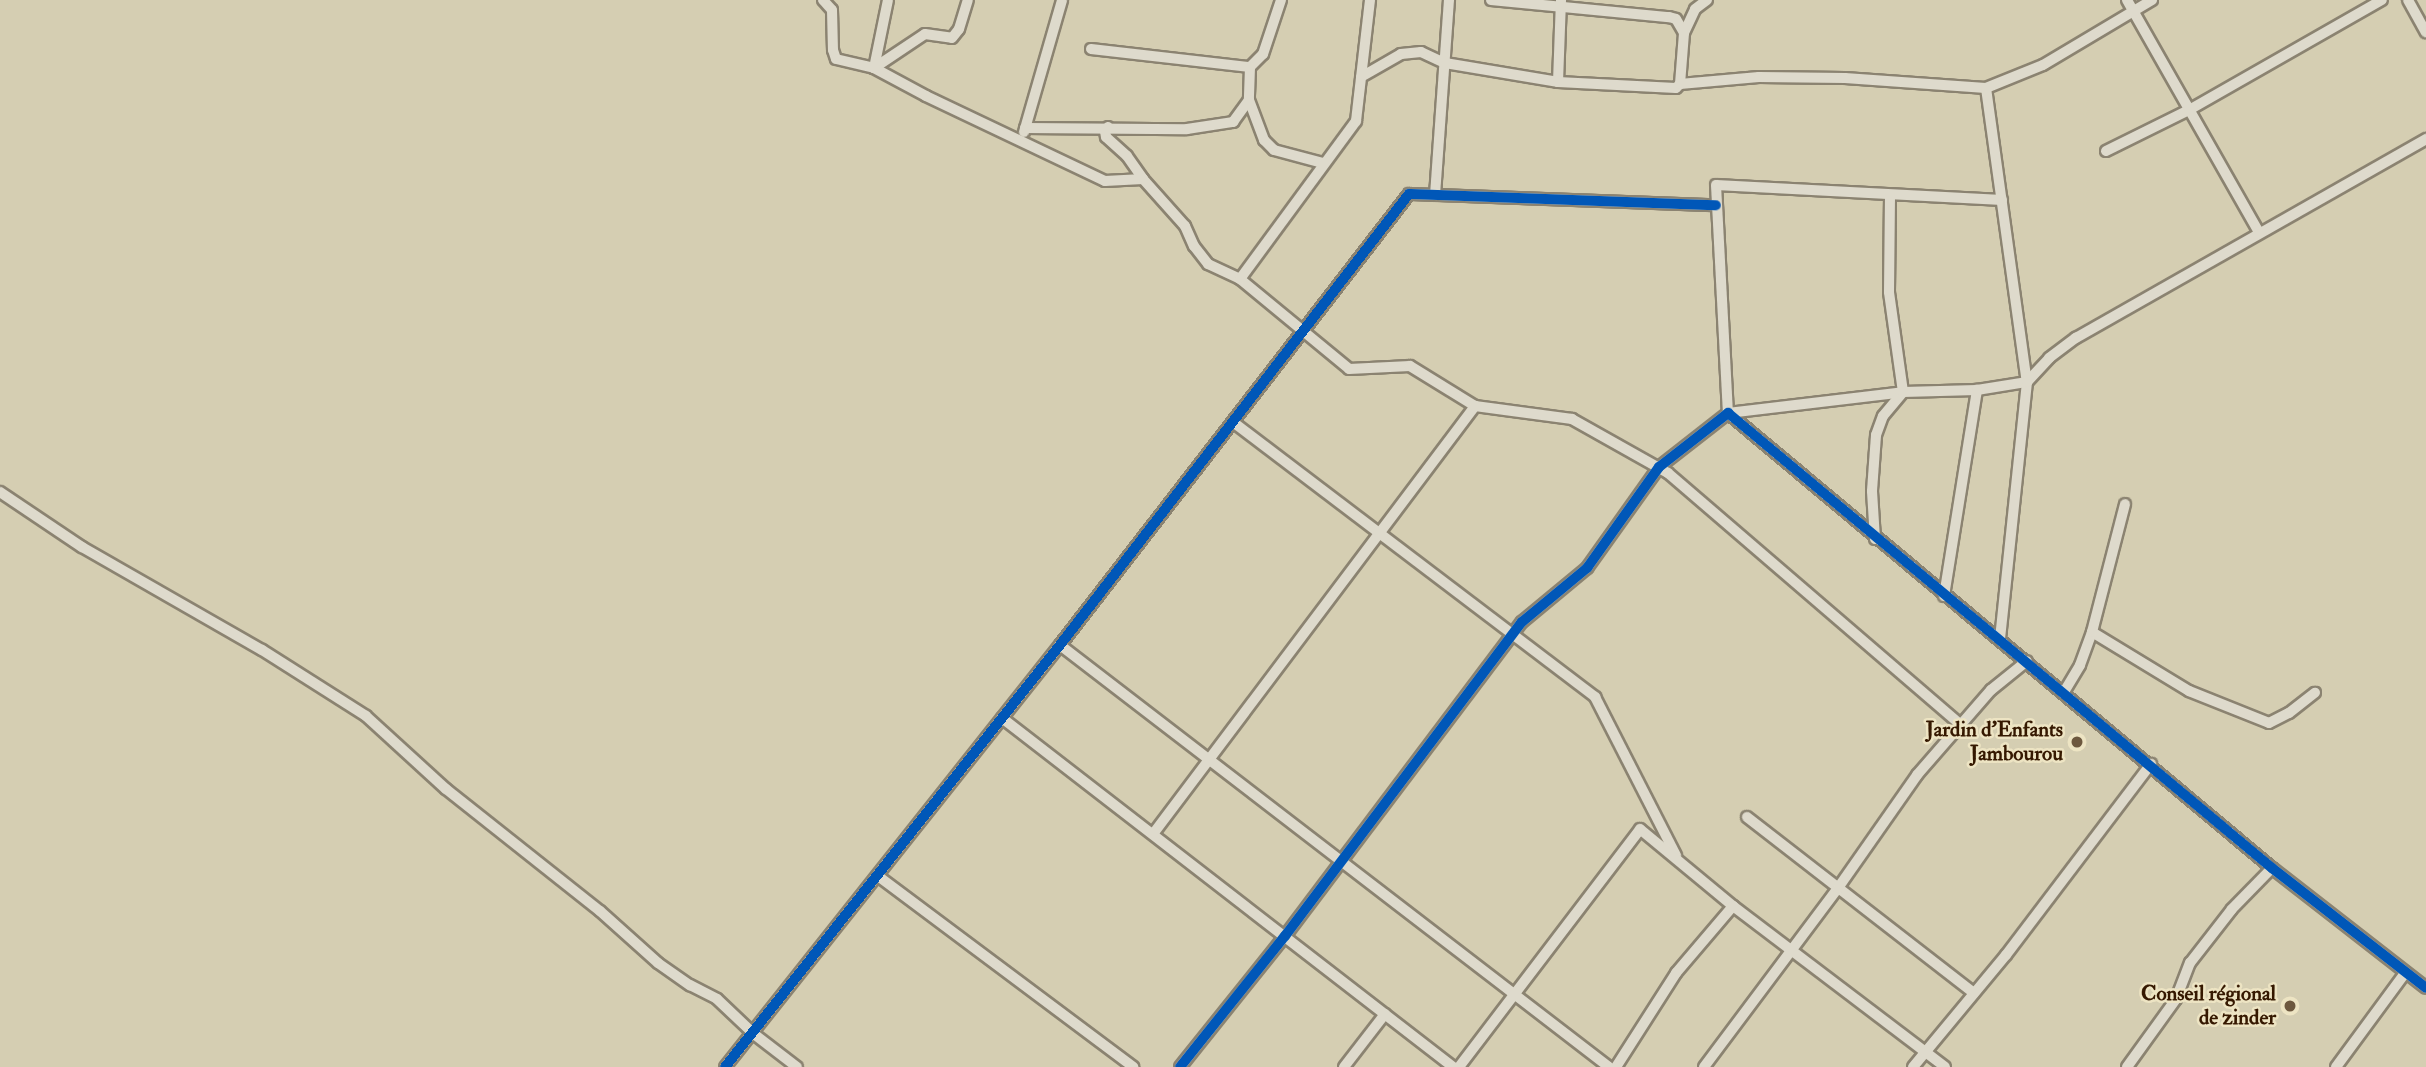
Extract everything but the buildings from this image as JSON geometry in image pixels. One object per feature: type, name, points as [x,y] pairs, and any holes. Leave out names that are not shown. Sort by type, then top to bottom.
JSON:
[{"type":"street","points":[[822,0],[832,10],[833,50],[836,59],[874,68],[926,96],[1024,134],[1105,181],[1143,179]]},
{"type":"street","points":[[874,68],[888,0]]},
{"type":"street","points":[[874,68],[925,34],[952,37],[959,29],[968,0]]},
{"type":"street","points":[[1024,134],[1062,0]]},
{"type":"street","points":[[1281,0],[1263,54],[1250,66],[1249,100],[1264,140],[1274,150],[1323,163]]},
{"type":"street","points":[[1240,279],[1356,121],[1370,0]]},
{"type":"street","points":[[1435,195],[1450,0]]},
{"type":"street","points":[[1491,0],[1560,4],[1669,17],[1676,19],[1684,33]]},
{"type":"street","points":[[1680,85],[1684,33],[1695,9],[1707,0]]},
{"type":"street","points":[[2127,0],[2259,232]]},
{"type":"street","points":[[1361,77],[1402,54],[1421,52],[1445,63],[1558,82],[1669,89],[1680,85],[1759,77],[1845,78],[1986,88],[2043,65],[2152,0]]},
{"type":"street","points":[[2106,151],[2189,110],[2382,0]]},
{"type":"street","points":[[2408,0],[2426,32]]},
{"type":"street","points":[[1558,82],[1560,4]]},
{"type":"street","points":[[1091,48],[1250,66]]},
{"type":"street","points":[[1986,88],[2027,382],[2000,640]]},
{"type":"street","points":[[1024,134],[1108,127],[1186,129],[1233,122],[1249,100]]},
{"type":"street","points":[[1108,127],[1106,136],[1127,156],[1143,179],[1185,226],[1194,246],[1208,264],[1240,279],[1349,369],[1410,366],[1475,406],[1573,419],[1660,467],[1816,597],[1960,724]]},
{"type":"street","points":[[1180,1067],[1284,936],[1522,622],[1587,568],[1660,467],[1728,413],[1903,391],[1977,390],[2027,382],[2049,358],[2076,338],[2426,139]]},
{"type":"street","points":[[2002,200],[1716,185],[1728,413],[1875,539],[2064,692],[2272,867],[2426,988]]},
{"type":"street","points":[[725,1067],[754,1034],[1060,645],[1409,194],[1716,205]]},
{"type":"street","points":[[1875,539],[1872,491],[1876,435],[1883,416],[1903,391],[1889,292],[1890,196]]},
{"type":"street","points":[[1944,596],[1977,390]]},
{"type":"street","points":[[1153,834],[1475,406]]},
{"type":"street","points":[[1233,422],[1595,697],[1677,858]]},
{"type":"street","points":[[0,492],[82,547],[262,650],[366,716],[446,789],[600,911],[659,963],[729,1008],[754,1034],[797,1067]]},
{"type":"street","points":[[2064,692],[2080,665],[2092,632],[2125,504]]},
{"type":"street","points":[[2092,632],[2189,691],[2269,723],[2289,713],[2315,693]]},
{"type":"street","points":[[1060,645],[1609,1067]]},
{"type":"street","points":[[1704,1067],[1838,888],[1917,775],[1991,690],[2027,662]]},
{"type":"street","points":[[1002,718],[1453,1067]]},
{"type":"street","points":[[1913,1067],[1974,993],[2151,764]]},
{"type":"street","points":[[1747,817],[1974,993]]},
{"type":"street","points":[[1459,1067],[1640,829],[1732,906],[1945,1067]]},
{"type":"street","points":[[2127,1067],[2176,999],[2190,963],[2232,909],[2272,867]]},
{"type":"street","points":[[878,876],[1133,1067]]},
{"type":"street","points":[[1616,1067],[1676,973],[1732,906]]},
{"type":"street","points":[[2336,1067],[2405,973]]},
{"type":"street","points":[[1344,1067],[1385,1014]]},
{"type":"cycle path","points":[[725,1067],[1060,645],[1409,194],[1716,205]]},
{"type":"cycle path","points":[[1180,1067],[1285,936],[1522,622],[1587,568],[1659,467],[1728,413],[2272,868],[2426,988]]},
{"type":"place","name":"Jardin d'Enfants Jambourou","points":[[2077,742]]},
{"type":"place","name":"Conseil régional de zinder","points":[[2290,1006]]}]
